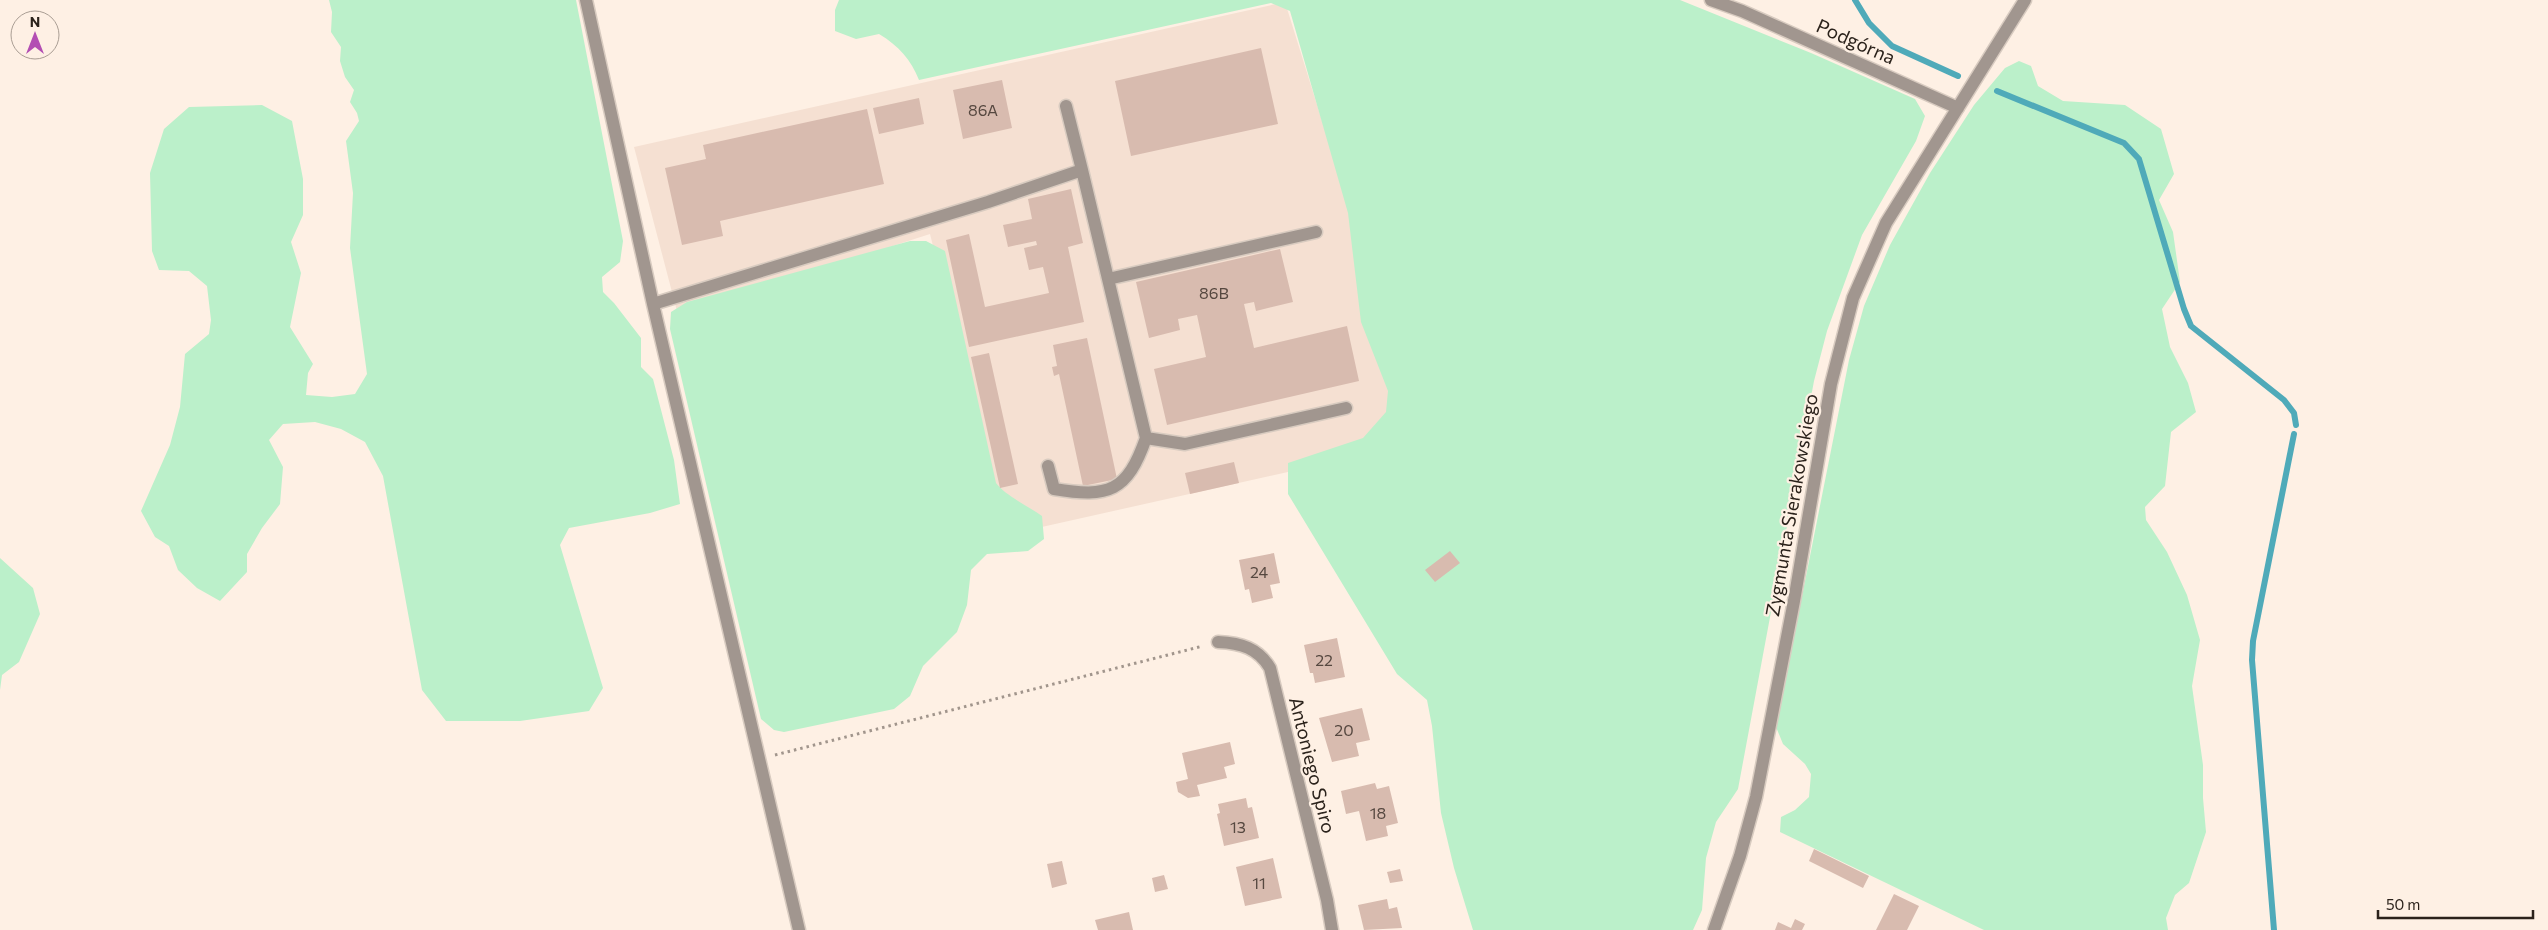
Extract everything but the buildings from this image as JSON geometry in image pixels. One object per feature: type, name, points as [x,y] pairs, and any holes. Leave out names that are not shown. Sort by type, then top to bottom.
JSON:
[{"type":"street","points":[[586,0],[652,304],[799,930]]},
{"type":"street","name":"Podgórna","points":[[1711,0],[1742,11],[1958,108]]},
{"type":"street","name":"Zygmunta Sierakowskiego","points":[[1714,930],[1740,856],[1756,797],[1794,601],[1831,384],[1846,322],[1876,242],[2026,0]]},
{"type":"street","points":[[1048,466],[1054,489],[1080,493],[1101,491],[1117,486],[1129,476],[1146,438],[1066,106]]},
{"type":"street","points":[[652,304],[988,202],[1082,170]]},
{"type":"street","points":[[1108,279],[1316,232]]},
{"type":"street","points":[[1146,438],[1185,444],[1346,408]]},
{"type":"street","name":"Antoniego Spiro","points":[[1218,642],[1236,643],[1250,648],[1264,658],[1270,668],[1328,900],[1332,930]]},
{"type":"path","points":[[760,758],[952,711],[1218,642]]},
{"type":"shaded area","points":[[1285,2],[1422,442],[1006,535],[930,234],[678,315],[634,147]]},
{"type":"green space","points":[[329,0],[576,0],[623,241],[620,262],[602,277],[603,292],[641,338],[641,367],[653,379],[674,460],[680,504],[650,513],[569,528],[560,545],[603,688],[589,711],[520,721],[446,721],[422,690],[383,476],[365,442],[341,429],[315,422],[283,424],[269,440],[283,467],[280,504],[262,528],[247,554],[247,572],[220,601],[197,588],[178,570],[169,546],[155,537],[141,511],[170,445],[180,407],[185,354],[209,334],[211,320],[207,286],[189,271],[159,270],[152,251],[150,173],[164,129],[189,107],[262,105],[292,121],[303,179],[303,215],[291,242],[301,273],[290,327],[313,364],[308,373],[306,395],[332,397],[355,394],[367,374],[350,248],[353,193],[346,141],[359,121],[357,113],[350,102],[354,90],[345,77],[340,61],[341,47],[331,32],[332,12]]},
{"type":"green space","points":[[839,0],[1680,0],[1811,53],[1915,99],[1925,116],[1916,141],[1862,235],[1827,331],[1814,381],[1738,789],[1716,822],[1706,858],[1702,910],[1693,930],[1473,930],[1454,868],[1441,813],[1432,726],[1427,700],[1397,674],[1288,494],[1288,463],[1363,438],[1386,412],[1388,391],[1361,322],[1348,213],[1290,11],[1271,3],[919,80],[904,54],[893,43],[879,34],[856,39],[835,31],[835,10]]},
{"type":"green space","points":[[2019,61],[2031,66],[2038,86],[2063,101],[2125,105],[2161,129],[2174,174],[2159,200],[2173,232],[2180,282],[2162,309],[2170,347],[2188,383],[2196,412],[2171,432],[2165,486],[2145,507],[2146,520],[2167,552],[2187,595],[2200,640],[2192,686],[2203,765],[2206,832],[2189,883],[2175,895],[2166,918],[2168,930],[1984,930],[1780,832],[1781,817],[1795,810],[1809,797],[1811,774],[1805,764],[1783,744],[1776,727],[1849,360],[1864,306],[1890,245],[1930,173],[1974,105],[2005,68]]},
{"type":"green space","points":[[910,241],[926,241],[945,251],[996,483],[1011,497],[1042,516],[1044,539],[1028,551],[987,554],[971,570],[967,605],[957,632],[923,666],[910,696],[894,709],[784,732],[774,730],[761,719],[670,329],[671,312],[687,302]]},
{"type":"green space","points":[[0,558],[33,588],[40,614],[19,662],[2,675],[0,690]]},
{"type":"waterway","points":[[1855,0],[1869,23],[1892,46],[1958,76]]},
{"type":"waterway","points":[[1997,91],[2124,143],[2139,159],[2184,309],[2191,326],[2284,400],[2294,413],[2296,425]]},
{"type":"waterway","points":[[2274,930],[2252,660],[2253,641],[2294,434]]}]
